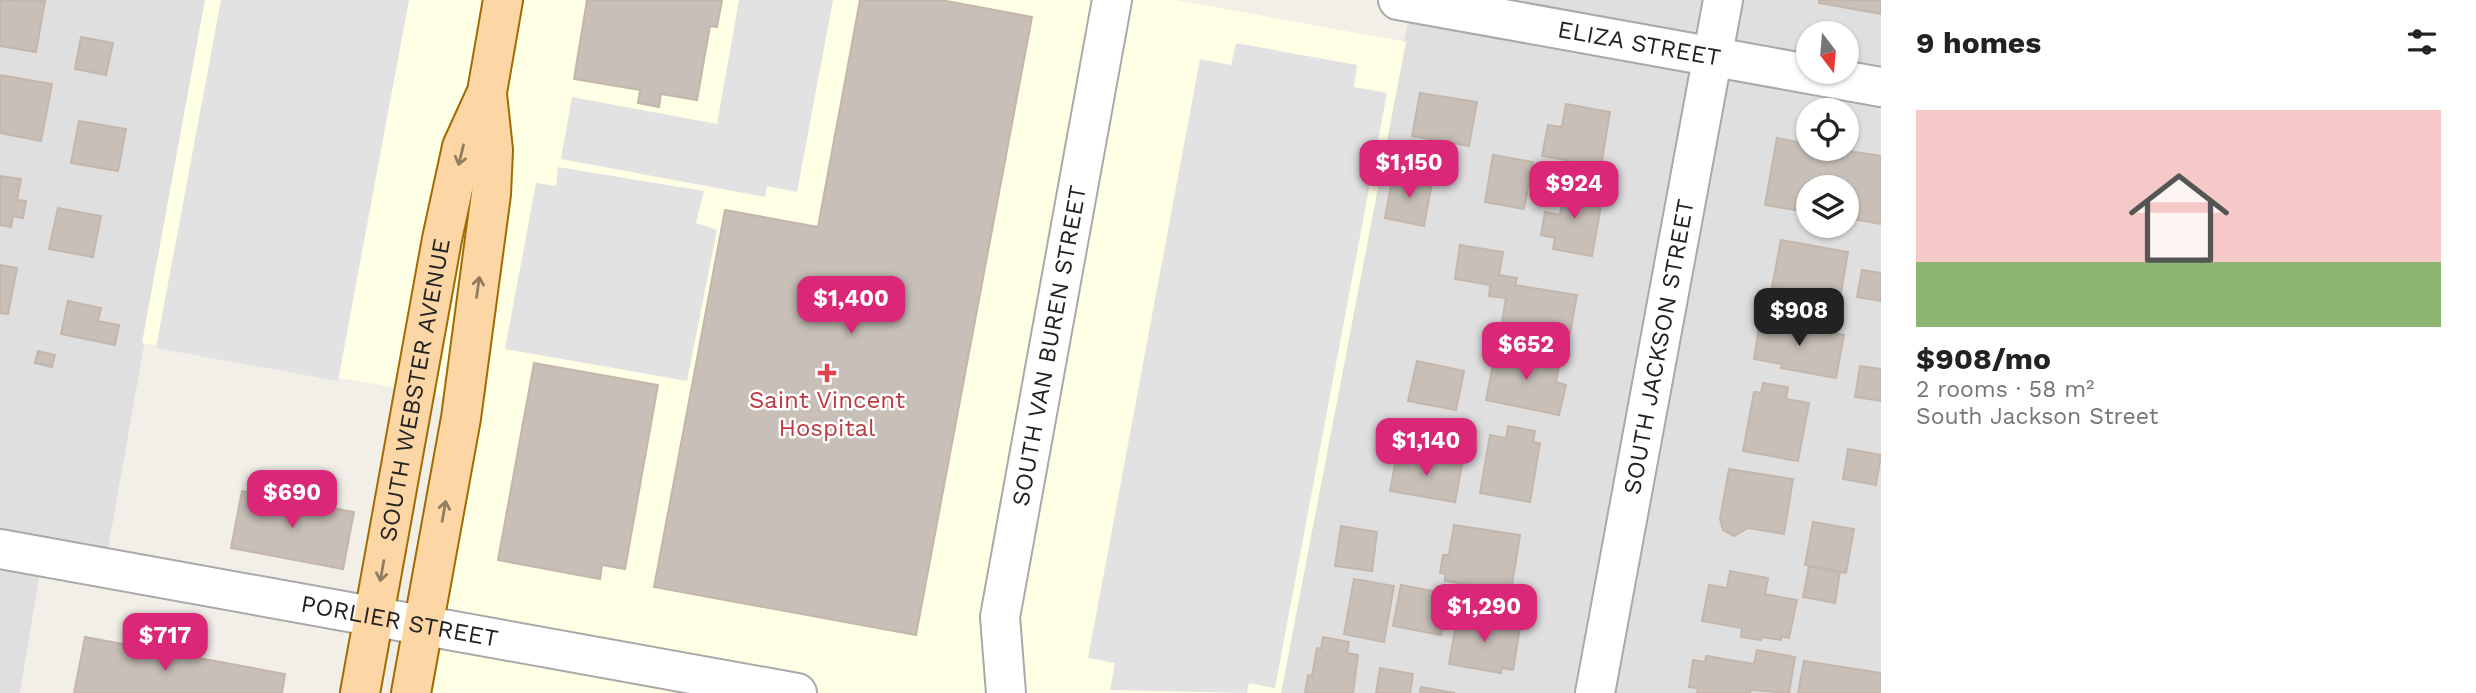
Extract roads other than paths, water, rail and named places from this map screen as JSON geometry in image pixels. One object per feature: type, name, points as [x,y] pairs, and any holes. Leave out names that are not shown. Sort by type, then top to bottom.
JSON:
[{"type":"main road","name":"SOUTH WEBSTER AVENUE","points":[[360,693],[442,239],[462,147],[487,92],[503,0]]},
{"type":"main road","name":"SOUTH WEBSTER AVENUE","points":[[411,693],[461,418],[491,194],[493,150],[487,92]]},
{"type":"street","name":"SOUTH VAN BUREN STREET","points":[[1006,693],[1000,617],[1112,0]]},
{"type":"street","name":"ELIZA STREET","points":[[1398,0],[1881,88]]},
{"type":"street","name":"SOUTH JACKSON STREET","points":[[1595,693],[1723,0]]},
{"type":"street","name":"PORLIER STREET","points":[[0,550],[797,693]]},
{"type":"place","name":"Saint Vincent Hospital","points":[[827,373]]}]
